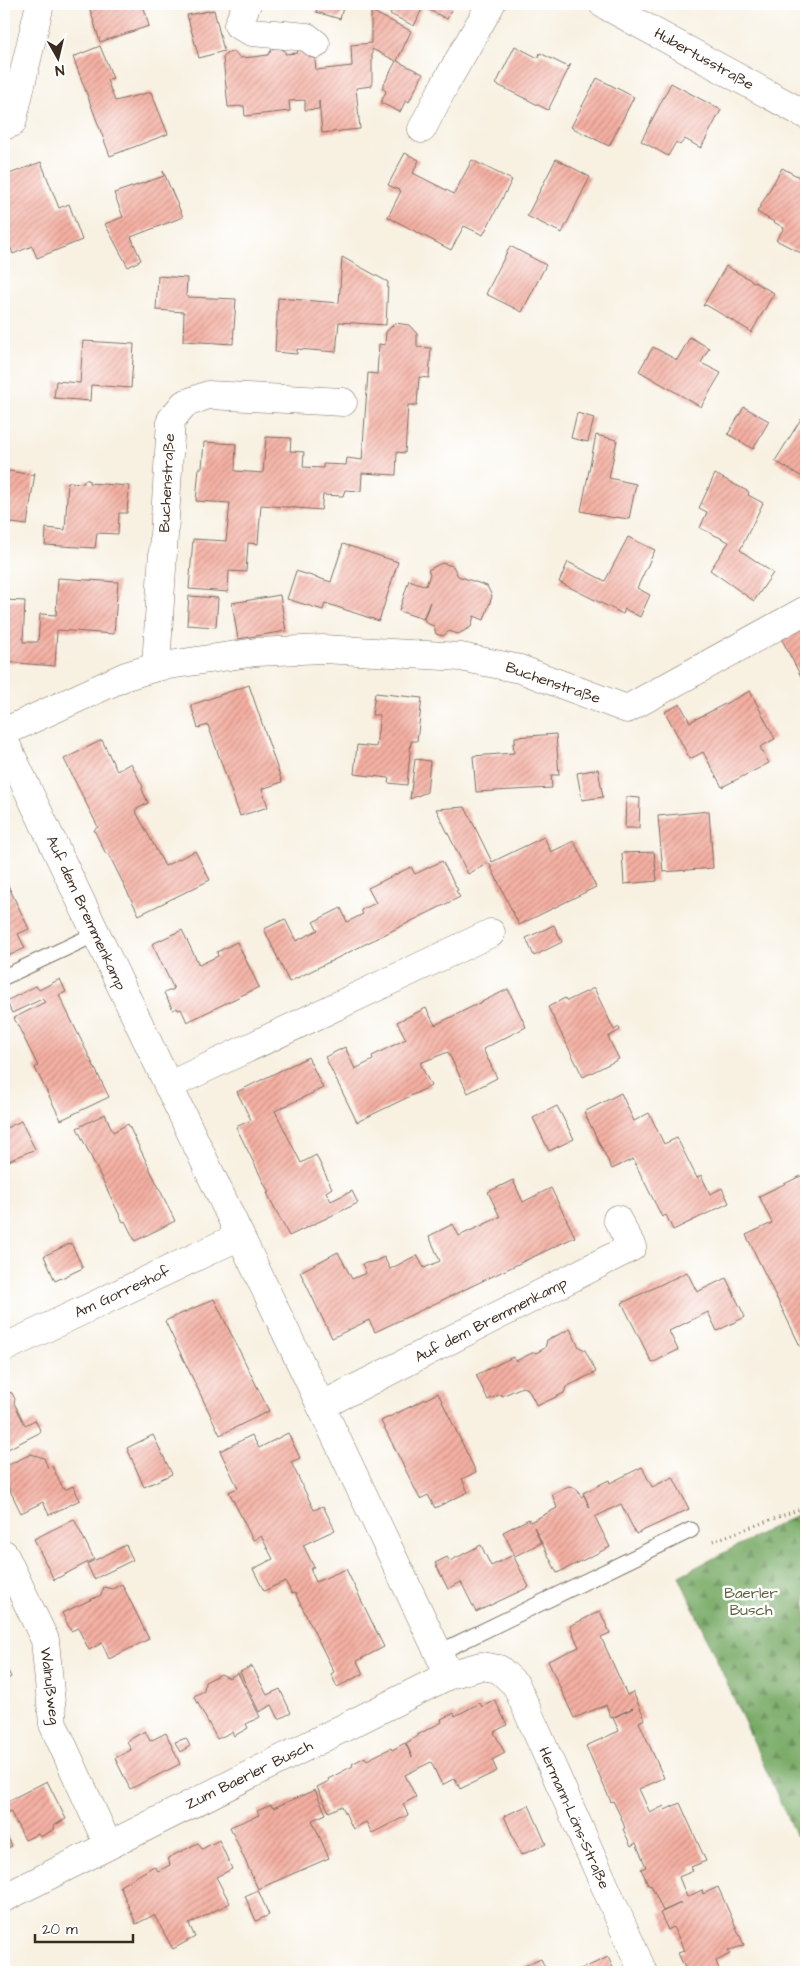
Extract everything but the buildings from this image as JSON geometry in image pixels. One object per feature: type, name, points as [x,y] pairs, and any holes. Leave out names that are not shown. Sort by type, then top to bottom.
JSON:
[{"type":"street","points":[[4,126],[12,123],[40,4]]},
{"type":"street","points":[[247,4],[238,25],[252,32],[307,37],[316,44]]},
{"type":"street","points":[[422,129],[444,86],[491,4]]},
{"type":"street","name":"Hubertusstraße","points":[[603,4],[806,115]]},
{"type":"street","name":"Buchenstraße","points":[[156,667],[171,420],[184,404],[208,395],[343,402]]},
{"type":"street","name":"Buchenstraße","points":[[4,732],[126,676],[156,667],[256,652],[323,649],[461,656],[520,669],[627,709],[806,610]]},
{"type":"street","name":"Auf dem Bremmenkamp","points":[[4,740],[444,1664]]},
{"type":"street","points":[[168,1086],[491,933]]},
{"type":"street","name":"Auf dem Bremmenkamp","points":[[321,1406],[632,1247],[617,1219]]},
{"type":"street","name":"Am Gorreshof","points":[[4,1348],[240,1236]]},
{"type":"street","name":"Walnußweg","points":[[4,1554],[45,1640],[53,1724],[108,1845]]},
{"type":"street","name":"Zum Baerler Busch","points":[[4,1898],[108,1845],[444,1664],[499,1669]]},
{"type":"street","name":"Hermann-Löns-Straße","points":[[499,1669],[516,1685],[642,1972]]},
{"type":"lane","points":[[4,977],[96,934]]},
{"type":"lane","points":[[444,1664],[691,1530]]},
{"type":"green space","name":"Baerler Busch","points":[[806,1510],[806,1836],[796,1837],[679,1576]]}]
